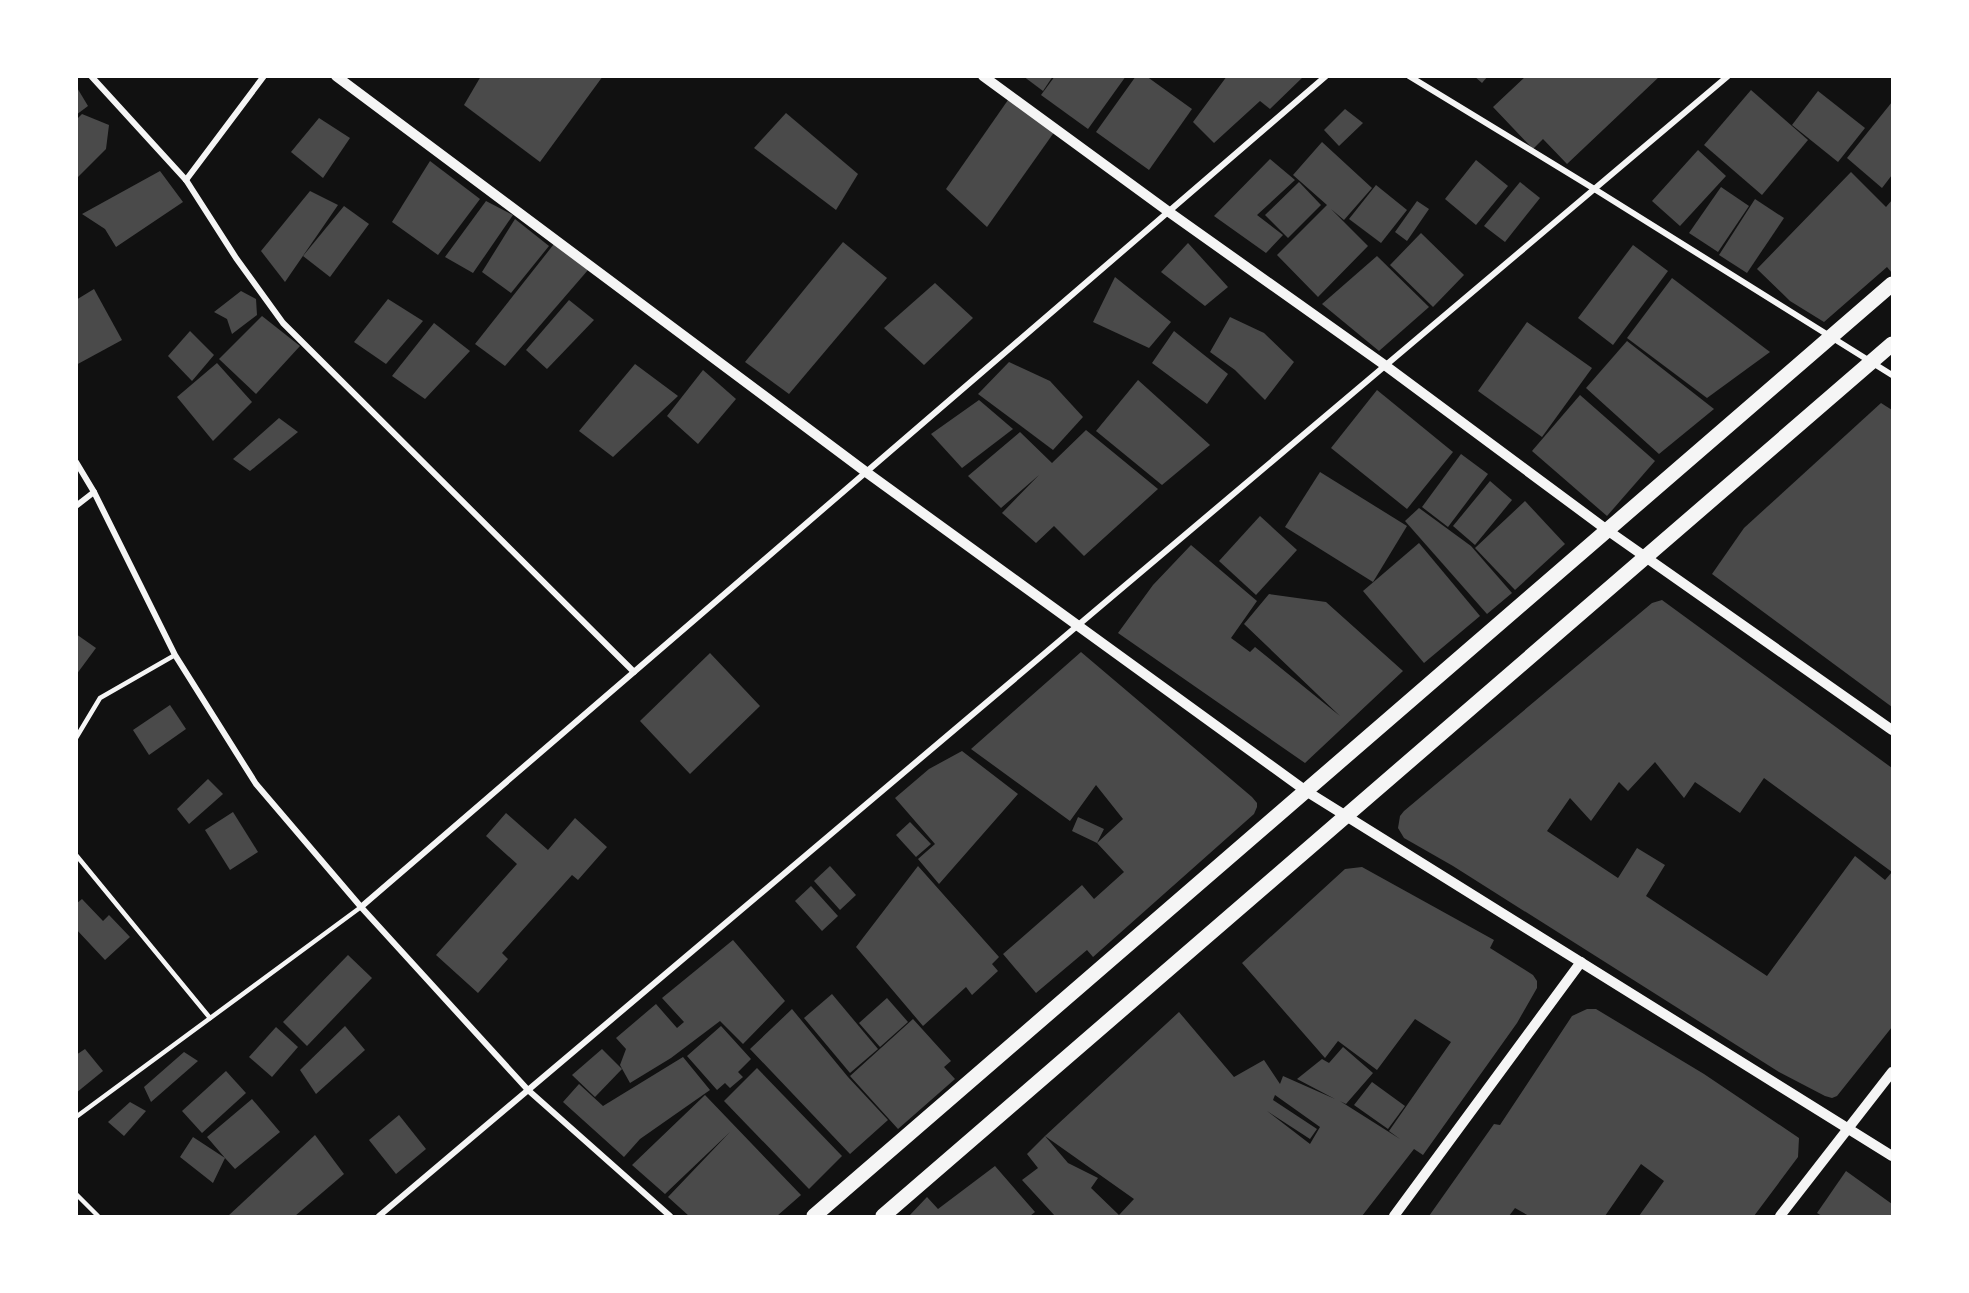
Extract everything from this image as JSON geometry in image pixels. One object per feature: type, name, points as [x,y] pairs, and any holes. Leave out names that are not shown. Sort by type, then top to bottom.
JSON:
[{"type":"main road","points":[[814,1216],[1893,284]]},
{"type":"main road","points":[[883,1216],[1893,344]]},
{"type":"street","points":[[91,76],[186,180],[236,258],[283,323],[634,672]]},
{"type":"street","points":[[186,180],[264,76]]},
{"type":"street","points":[[336,76],[866,472],[1306,791],[1893,1156]]},
{"type":"street","points":[[983,76],[1168,212],[1386,366],[1607,530],[1893,730]]},
{"type":"street","points":[[361,907],[1326,76]]},
{"type":"street","points":[[1409,76],[1893,375]]},
{"type":"street","points":[[379,1216],[1596,190],[1728,76]]},
{"type":"street","points":[[76,462],[94,492],[175,655],[256,784],[361,907],[528,1090],[670,1216]]},
{"type":"street","points":[[76,506],[94,492]]},
{"type":"street","points":[[1394,1216],[1581,962]]},
{"type":"street","points":[[1780,1216],[1893,1072]]},
{"type":"lane","points":[[76,738],[100,698],[175,655]]},
{"type":"lane","points":[[76,855],[210,1018]]},
{"type":"lane","points":[[76,1117],[361,907]]},
{"type":"lane","points":[[76,1194],[98,1216]]},
{"type":"building","points":[[481,76],[603,76],[540,162],[464,105]]},
{"type":"building","points":[[1023,76],[1053,76],[1043,91]]},
{"type":"building","points":[[1055,76],[1126,76],[1088,129],[1041,95]]},
{"type":"building","points":[[1136,76],[1146,76],[1192,109],[1149,170],[1096,132]]},
{"type":"building","points":[[1227,76],[1304,76],[1270,109],[1260,101],[1214,143],[1193,122]]},
{"type":"building","points":[[1474,76],[1488,76],[1482,83]]},
{"type":"building","points":[[1526,76],[1660,76],[1567,164],[1543,139],[1533,149],[1493,107]]},
{"type":"building","points":[[76,86],[88,106],[76,115]]},
{"type":"building","points":[[1751,90],[1808,140],[1762,195],[1704,145]]},
{"type":"building","points":[[1818,91],[1865,128],[1838,162],[1792,125]]},
{"type":"building","points":[[1008,100],[1055,131],[987,227],[946,189]]},
{"type":"building","points":[[1892,102],[1892,175],[1882,188],[1847,158]]},
{"type":"building","points":[[1345,109],[1363,123],[1339,146],[1324,130]]},
{"type":"building","points":[[786,113],[858,174],[836,210],[754,148]]},
{"type":"building","points":[[82,114],[109,125],[106,149],[78,177],[76,120]]},
{"type":"building","points":[[319,118],[350,138],[323,178],[291,152]]},
{"type":"building","points":[[1322,142],[1372,188],[1344,220],[1331,209],[1368,246],[1318,297],[1277,255],[1327,205],[1293,175]]},
{"type":"building","points":[[1698,150],[1726,176],[1680,226],[1652,201]]},
{"type":"building","points":[[1270,159],[1295,180],[1257,215],[1283,235],[1266,253],[1214,216]]},
{"type":"building","points":[[1476,160],[1508,186],[1476,225],[1445,199]]},
{"type":"building","points":[[430,161],[480,199],[438,255],[392,222]]},
{"type":"building","points":[[160,171],[183,202],[116,247],[105,229],[82,214]]},
{"type":"building","points":[[1851,172],[1886,207],[1892,200],[1892,273],[1887,267],[1824,322],[1790,301],[1757,269]]},
{"type":"building","points":[[1299,182],[1321,205],[1288,238],[1265,215]]},
{"type":"building","points":[[1520,182],[1540,198],[1505,242],[1484,226]]},
{"type":"building","points":[[1376,185],[1407,210],[1381,243],[1349,219]]},
{"type":"building","points":[[1721,187],[1749,206],[1718,252],[1689,233]]},
{"type":"building","points":[[310,191],[338,205],[285,282],[261,251]]},
{"type":"building","points":[[1755,199],[1784,218],[1747,273],[1719,255]]},
{"type":"building","points":[[486,201],[513,215],[473,273],[445,257]]},
{"type":"building","points":[[1417,201],[1429,209],[1407,241],[1395,232]]},
{"type":"building","points":[[344,206],[369,224],[330,277],[303,256]]},
{"type":"building","points":[[515,219],[549,246],[511,293],[482,272]]},
{"type":"building","points":[[1421,233],[1464,275],[1433,307],[1390,265]]},
{"type":"building","points":[[843,242],[887,278],[789,394],[745,362]]},
{"type":"building","points":[[1188,243],[1228,287],[1205,306],[1161,272]]},
{"type":"building","points":[[554,244],[588,270],[505,366],[475,344]]},
{"type":"building","points":[[1633,245],[1668,271],[1613,345],[1578,318]]},
{"type":"building","points":[[1377,256],[1429,307],[1379,351],[1322,304]]},
{"type":"building","points":[[1115,277],[1171,322],[1149,348],[1093,322]]},
{"type":"building","points":[[1672,278],[1770,352],[1707,398],[1627,338]]},
{"type":"building","points":[[935,283],[973,318],[924,365],[884,328]]},
{"type":"building","points":[[94,289],[122,340],[76,365],[76,300]]},
{"type":"building","points":[[241,291],[256,299],[257,315],[232,334],[227,319],[214,312]]},
{"type":"building","points":[[388,299],[423,321],[386,364],[354,342]]},
{"type":"building","points":[[569,300],[594,320],[547,369],[526,350]]},
{"type":"building","points":[[262,316],[300,346],[256,394],[219,359]]},
{"type":"building","points":[[1230,317],[1264,333],[1294,362],[1265,400],[1235,370],[1210,352]]},
{"type":"building","points":[[1527,322],[1592,368],[1542,437],[1478,391]]},
{"type":"building","points":[[434,323],[470,351],[425,399],[392,376]]},
{"type":"building","points":[[190,331],[214,355],[192,381],[168,356]]},
{"type":"building","points":[[1174,331],[1228,374],[1207,404],[1152,363]]},
{"type":"building","points":[[1627,341],[1714,409],[1659,454],[1586,388]]},
{"type":"building","points":[[1009,362],[1050,381],[1083,417],[1053,450],[978,394]]},
{"type":"building","points":[[217,363],[252,402],[213,441],[177,397]]},
{"type":"building","points":[[635,364],[678,396],[613,457],[579,431]]},
{"type":"building","points":[[703,370],[736,399],[698,444],[667,416]]},
{"type":"building","points":[[1138,380],[1210,445],[1162,485],[1096,431]]},
{"type":"building","points":[[1377,390],[1453,452],[1407,509],[1331,448]]},
{"type":"building","points":[[1580,395],[1655,461],[1607,516],[1532,451]]},
{"type":"building","points":[[979,400],[1013,429],[962,468],[931,434]]},
{"type":"building","points":[[1881,403],[1892,410],[1892,707],[1712,574],[1744,528]]},
{"type":"building","points":[[279,418],[298,432],[250,471],[233,459]]},
{"type":"building","points":[[1086,430],[1158,489],[1084,556],[1054,526],[1036,543],[1002,513],[1039,475],[1001,508],[968,476],[1020,432],[1052,463]]},
{"type":"building","points":[[1461,454],[1488,474],[1448,527],[1422,507]]},
{"type":"building","points":[[1320,472],[1407,526],[1373,582],[1285,527]]},
{"type":"building","points":[[1490,481],[1512,500],[1475,545],[1453,526]]},
{"type":"building","points":[[1525,501],[1565,544],[1515,590],[1475,548]]},
{"type":"building","points":[[1419,508],[1471,546],[1512,593],[1487,614],[1405,521]]},
{"type":"building","points":[[1260,516],[1297,550],[1256,595],[1219,561]]},
{"type":"building","points":[[1419,543],[1480,616],[1424,663],[1363,591]]},
{"type":"building","points":[[1191,545],[1257,601],[1231,638],[1250,652],[1255,647],[1340,716],[1244,624],[1269,594],[1326,602],[1403,671],[1305,763],[1118,633],[1153,585]]},
{"type":"building","points":[[1662,600],[1892,768],[1892,872],[1892,1027],[1837,1096],[1832,1098],[1779,1072],[1453,866],[1404,838],[1398,828],[1400,816],[1404,811],[1652,603]],"holes":[[[1655,762],[1684,798],[1695,782],[1740,813],[1764,778],[1892,872],[1885,880],[1855,856],[1767,976],[1646,896],[1665,865],[1637,848],[1618,878],[1547,831],[1570,798],[1591,821],[1619,782],[1628,791]]]},
{"type":"building","points":[[76,634],[96,648],[76,675]]},
{"type":"building","points":[[1081,652],[1252,797],[1257,807],[1254,814],[1093,957],[1087,950],[1036,993],[1003,954],[1082,885],[1094,899],[1124,872],[1097,843],[1123,819],[1096,785],[1070,821],[971,749]]},
{"type":"building","points":[[710,653],[760,706],[690,774],[640,721]]},
{"type":"building","points":[[170,705],[186,729],[149,755],[133,730]]},
{"type":"building","points":[[962,751],[1018,794],[939,884],[918,859],[935,844],[895,798],[929,769]]},
{"type":"building","points":[[208,779],[223,794],[189,824],[177,809]]},
{"type":"building","points":[[233,812],[258,852],[230,870],[205,830]]},
{"type":"building","points":[[506,813],[548,850],[575,818],[607,847],[578,880],[572,875],[502,953],[508,959],[478,993],[436,955],[517,864],[486,836]]},
{"type":"building","points":[[1078,817],[1104,829],[1097,843],[1072,831]]},
{"type":"building","points":[[910,822],[931,844],[916,857],[896,835]]},
{"type":"building","points":[[830,866],[856,895],[840,910],[814,881]]},
{"type":"building","points":[[918,866],[999,957],[992,964],[998,971],[972,995],[966,987],[923,1026],[856,947]]},
{"type":"building","points":[[1362,867],[1494,940],[1490,948],[1533,975],[1537,981],[1537,988],[1517,1023],[1423,1155],[1414,1149],[1362,1216],[1055,1216],[1022,1180],[1038,1168],[1027,1154],[1045,1136],[1179,1012],[1234,1077],[1264,1060],[1280,1084],[1283,1076],[1335,1099],[1297,1079],[1322,1059],[1329,1063],[1343,1047],[1373,1073],[1346,1104],[1340,1101],[1400,1139],[1389,1131],[1451,1042],[1415,1019],[1377,1070],[1338,1041],[1325,1058],[1242,963],[1345,869]],"holes":[[[1275,1095],[1320,1127],[1310,1144],[1267,1111],[1310,1139],[1317,1129],[1273,1100]],[[1045,1136],[1134,1199],[1119,1215],[1091,1188],[1098,1178],[1068,1163]]]},
{"type":"building","points":[[811,886],[838,916],[822,931],[795,901]]},
{"type":"building","points":[[82,899],[103,921],[109,915],[130,937],[105,960],[76,929],[76,904]]},
{"type":"building","points":[[733,940],[785,1001],[743,1044],[720,1021],[671,1058],[630,1083],[620,1065],[626,1049],[616,1038],[656,1004],[677,1028],[684,1022],[662,998]]},
{"type":"building","points":[[348,955],[372,978],[307,1046],[283,1022]]},
{"type":"building","points":[[832,994],[878,1049],[850,1073],[804,1018]]},
{"type":"building","points":[[887,998],[908,1022],[880,1047],[859,1023]]},
{"type":"building","points":[[792,1009],[848,1077],[888,1120],[850,1154],[750,1049]]},
{"type":"building","points":[[1587,1009],[1596,1009],[1704,1074],[1799,1138],[1798,1157],[1754,1216],[1639,1216],[1664,1181],[1641,1164],[1605,1216],[1529,1216],[1515,1208],[1509,1216],[1429,1216],[1494,1124],[1500,1125],[1572,1016]]},
{"type":"building","points":[[913,1019],[951,1061],[944,1067],[955,1079],[898,1129],[850,1076]]},
{"type":"building","points":[[345,1026],[365,1050],[316,1094],[300,1070]]},
{"type":"building","points":[[721,1026],[751,1059],[738,1072],[743,1077],[730,1088],[725,1083],[717,1090],[687,1056]]},
{"type":"building","points":[[276,1027],[298,1047],[272,1077],[249,1057]]},
{"type":"building","points":[[85,1049],[103,1071],[76,1093],[76,1055]]},
{"type":"building","points":[[602,1049],[622,1069],[595,1097],[572,1075]]},
{"type":"building","points":[[184,1052],[198,1061],[151,1102],[144,1087]]},
{"type":"building","points":[[683,1057],[710,1090],[640,1139],[624,1157],[563,1102],[579,1084],[603,1106]]},
{"type":"building","points":[[757,1068],[842,1156],[809,1189],[724,1101]]},
{"type":"building","points":[[226,1071],[246,1093],[202,1133],[182,1111]]},
{"type":"building","points":[[1372,1082],[1405,1106],[1388,1129],[1354,1105]]},
{"type":"building","points":[[705,1095],[801,1195],[777,1216],[689,1216],[668,1197],[730,1132],[665,1194],[632,1165]]},
{"type":"building","points":[[252,1099],[280,1132],[235,1169],[207,1137]]},
{"type":"building","points":[[130,1102],[146,1111],[124,1136],[108,1122]]},
{"type":"building","points":[[399,1115],[426,1149],[396,1174],[369,1140]]},
{"type":"building","points":[[315,1135],[344,1174],[295,1216],[228,1216]]},
{"type":"building","points":[[193,1137],[225,1158],[213,1183],[180,1157]]},
{"type":"building","points":[[995,1166],[1035,1212],[1030,1216],[909,1216],[927,1197],[938,1209]]},
{"type":"building","points":[[1846,1171],[1892,1204],[1892,1216],[1822,1216],[1817,1213]]}]
